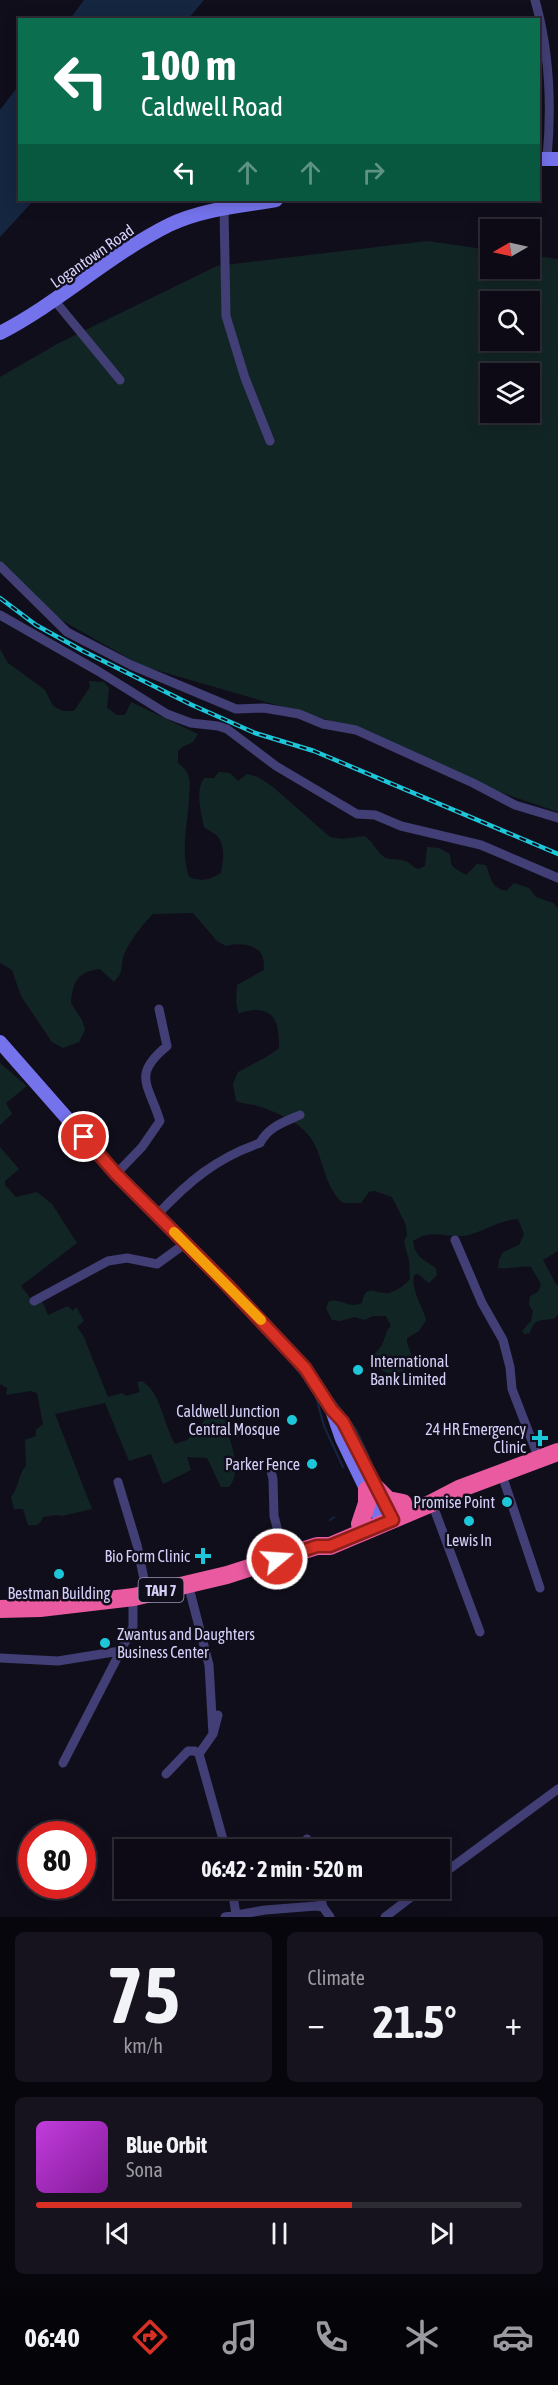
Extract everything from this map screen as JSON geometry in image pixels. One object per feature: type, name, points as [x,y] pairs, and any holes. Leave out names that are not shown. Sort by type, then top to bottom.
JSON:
[{"type":"highway","name":"TAH 7","points":[[0,1609],[40,1608],[140,1595],[277,1559],[317,1546],[335,1533],[389,1514],[432,1503],[501,1472],[558,1452]]},
{"type":"highway","points":[[360,1524],[372,1489],[388,1500],[389,1514]]},
{"type":"highway","name":"TAH 7","points":[[317,1546],[330,1546],[389,1514],[442,1490],[459,1489]]},
{"type":"main road","name":"Logantown Road","points":[[0,333],[55,301],[121,252],[171,224],[246,202],[261,201]]},
{"type":"main road","points":[[2,1048],[116,1174],[186,1243],[305,1368],[332,1410],[342,1439],[389,1514]]},
{"type":"street","points":[[535,0],[539,18]]},
{"type":"street","points":[[540,22],[550,86],[548,159]]},
{"type":"street","points":[[224,208],[226,316],[245,378],[270,441]]},
{"type":"street","points":[[55,301],[120,380]]},
{"type":"street","points":[[0,566],[67,632],[131,665],[236,709],[264,708],[299,714],[323,724],[339,725],[356,730],[473,783],[515,805],[558,818]]},
{"type":"street","points":[[0,615],[98,671],[167,714],[191,723],[227,729],[276,766],[357,814],[375,815],[401,826],[481,845],[558,878]]},
{"type":"street","points":[[116,1174],[142,1147],[160,1121],[144,1078],[151,1060],[167,1046],[159,1009]]},
{"type":"street","points":[[158,1215],[192,1179],[246,1148],[260,1143],[264,1134],[273,1127],[300,1115]]},
{"type":"street","points":[[455,1240],[482,1303],[503,1340],[510,1367],[512,1389],[538,1459]]},
{"type":"street","points":[[34,1301],[108,1261],[128,1258],[157,1263],[186,1243]]},
{"type":"street","points":[[269,1463],[273,1479],[274,1516],[279,1535],[275,1554],[277,1559]]},
{"type":"street","points":[[501,1472],[540,1588]]},
{"type":"street","points":[[63,1764],[134,1627],[140,1595],[137,1545],[118,1482]]},
{"type":"street","points":[[432,1503],[480,1632]]},
{"type":"street","points":[[188,1584],[208,1665],[213,1734]]},
{"type":"street","points":[[0,1658],[58,1661],[120,1651]]},
{"type":"street","points":[[199,1754],[213,1734],[218,1715]]},
{"type":"street","points":[[166,1774],[188,1751],[195,1751],[199,1754],[223,1839]]},
{"type":"street","points":[[450,1869],[558,1789]]},
{"type":"street","points":[[234,1899],[236,1915]]},
{"type":"street","points":[[321,1899],[330,1917]]},
{"type":"street","points":[[385,1917],[409,1899]]},
{"type":"street","points":[[225,1917],[265,1910],[323,1907]]},
{"type":"green space","points":[[427,241],[480,249],[480,279],[540,279],[540,256],[558,259],[558,812],[473,783],[373,733],[142,666],[42,609],[0,565],[0,377],[59,343],[217,266]]},
{"type":"green space","points":[[0,649],[8,663],[45,690],[53,706],[63,711],[74,711],[90,687],[89,681],[104,682],[109,688],[107,708],[117,715],[125,715],[131,702],[198,734],[193,742],[178,751],[178,763],[186,771],[190,782],[185,847],[189,877],[209,879],[221,873],[222,868],[222,844],[216,835],[204,827],[201,815],[199,795],[201,783],[204,778],[214,778],[219,772],[230,773],[238,781],[247,774],[258,777],[273,787],[330,837],[342,839],[365,836],[384,857],[405,861],[419,869],[425,866],[427,847],[439,848],[450,854],[454,868],[466,875],[477,864],[486,865],[492,882],[497,888],[506,891],[514,883],[529,888],[536,897],[553,903],[558,908],[558,1251],[543,1260],[558,1285],[558,1314],[555,1318],[537,1322],[530,1333],[524,1334],[522,1331],[531,1321],[533,1311],[529,1305],[530,1296],[538,1292],[541,1284],[531,1267],[498,1268],[503,1252],[519,1245],[524,1234],[518,1219],[503,1222],[469,1235],[431,1234],[413,1241],[418,1254],[436,1268],[437,1275],[429,1283],[418,1274],[414,1275],[415,1292],[426,1320],[419,1331],[407,1338],[413,1359],[403,1370],[391,1374],[380,1369],[376,1363],[374,1355],[382,1345],[391,1326],[386,1316],[373,1316],[364,1320],[355,1317],[340,1321],[332,1320],[326,1308],[329,1301],[357,1305],[362,1303],[366,1292],[372,1290],[389,1293],[401,1288],[410,1279],[409,1260],[404,1242],[407,1235],[406,1225],[392,1197],[375,1191],[369,1192],[361,1203],[343,1203],[333,1191],[315,1145],[305,1131],[291,1120],[274,1112],[236,1101],[233,1084],[238,1072],[279,1048],[277,1027],[272,1016],[253,1010],[239,1014],[236,1003],[237,985],[264,970],[263,958],[259,951],[250,946],[235,944],[226,946],[217,941],[193,913],[153,914],[128,947],[123,957],[120,974],[114,982],[100,969],[81,975],[75,983],[71,1003],[82,1020],[85,1030],[79,1042],[63,1048],[52,1042],[21,996],[12,970],[0,963]]},
{"type":"green space","points":[[0,1061],[27,1086],[6,1103],[12,1114],[0,1125]]},
{"type":"green space","points":[[0,1147],[19,1169],[5,1181],[5,1185],[16,1197],[37,1192],[52,1204],[77,1243],[21,1286],[35,1304],[42,1301],[48,1315],[68,1306],[73,1311],[76,1307],[84,1321],[77,1327],[83,1335],[108,1397],[140,1392],[137,1382],[142,1381],[158,1401],[175,1444],[187,1440],[204,1421],[202,1409],[222,1411],[235,1459],[235,1474],[229,1487],[221,1487],[207,1458],[187,1457],[191,1470],[163,1484],[151,1454],[129,1461],[105,1403],[55,1414],[92,1509],[62,1516],[43,1517],[38,1524],[28,1525],[23,1509],[14,1509],[11,1497],[26,1466],[25,1440],[36,1436],[36,1430],[43,1424],[37,1393],[31,1391],[6,1395],[7,1388],[0,1384]]},
{"type":"water","points":[[84,0],[204,0],[189,18],[71,18]]},
{"type":"water","points":[[18,86],[18,201],[33,201],[0,237],[0,110]]},
{"type":"waterway","points":[[293,1365],[303,1377]]},
{"type":"waterway","points":[[316,1397],[324,1426],[343,1467]]},
{"type":"waterway","points":[[333,1399],[356,1429],[369,1457]]},
{"type":"waterway","points":[[330,1520],[334,1517]]},
{"type":"railway","points":[[0,598],[36,625],[192,705],[255,733],[314,751],[558,854]]},
{"type":"slow traffic","points":[[174,1232],[261,1320]]},
{"type":"place","name":"International Bank Limited","points":[[358,1370]]},
{"type":"place","name":"Caldwell Junction Central Mosque","points":[[292,1420]]},
{"type":"place","name":"24 HR Emergency Clinic","points":[[540,1438]]},
{"type":"place","name":"Parker Fence","points":[[312,1464]]},
{"type":"place","name":"Promise Point","points":[[507,1502]]},
{"type":"place","name":"Lewis In","points":[[469,1521]]},
{"type":"place","name":"Bio Form Clinic","points":[[203,1556]]},
{"type":"place","name":"Bestman Building","points":[[59,1574]]},
{"type":"place","name":"Zwantus and Daughters Business Center","points":[[105,1643]]},
{"type":"route","points":[[84,1137],[116,1174],[227,1285],[305,1368],[332,1410],[343,1422],[393,1520],[330,1546],[317,1546],[277,1559]]}]
